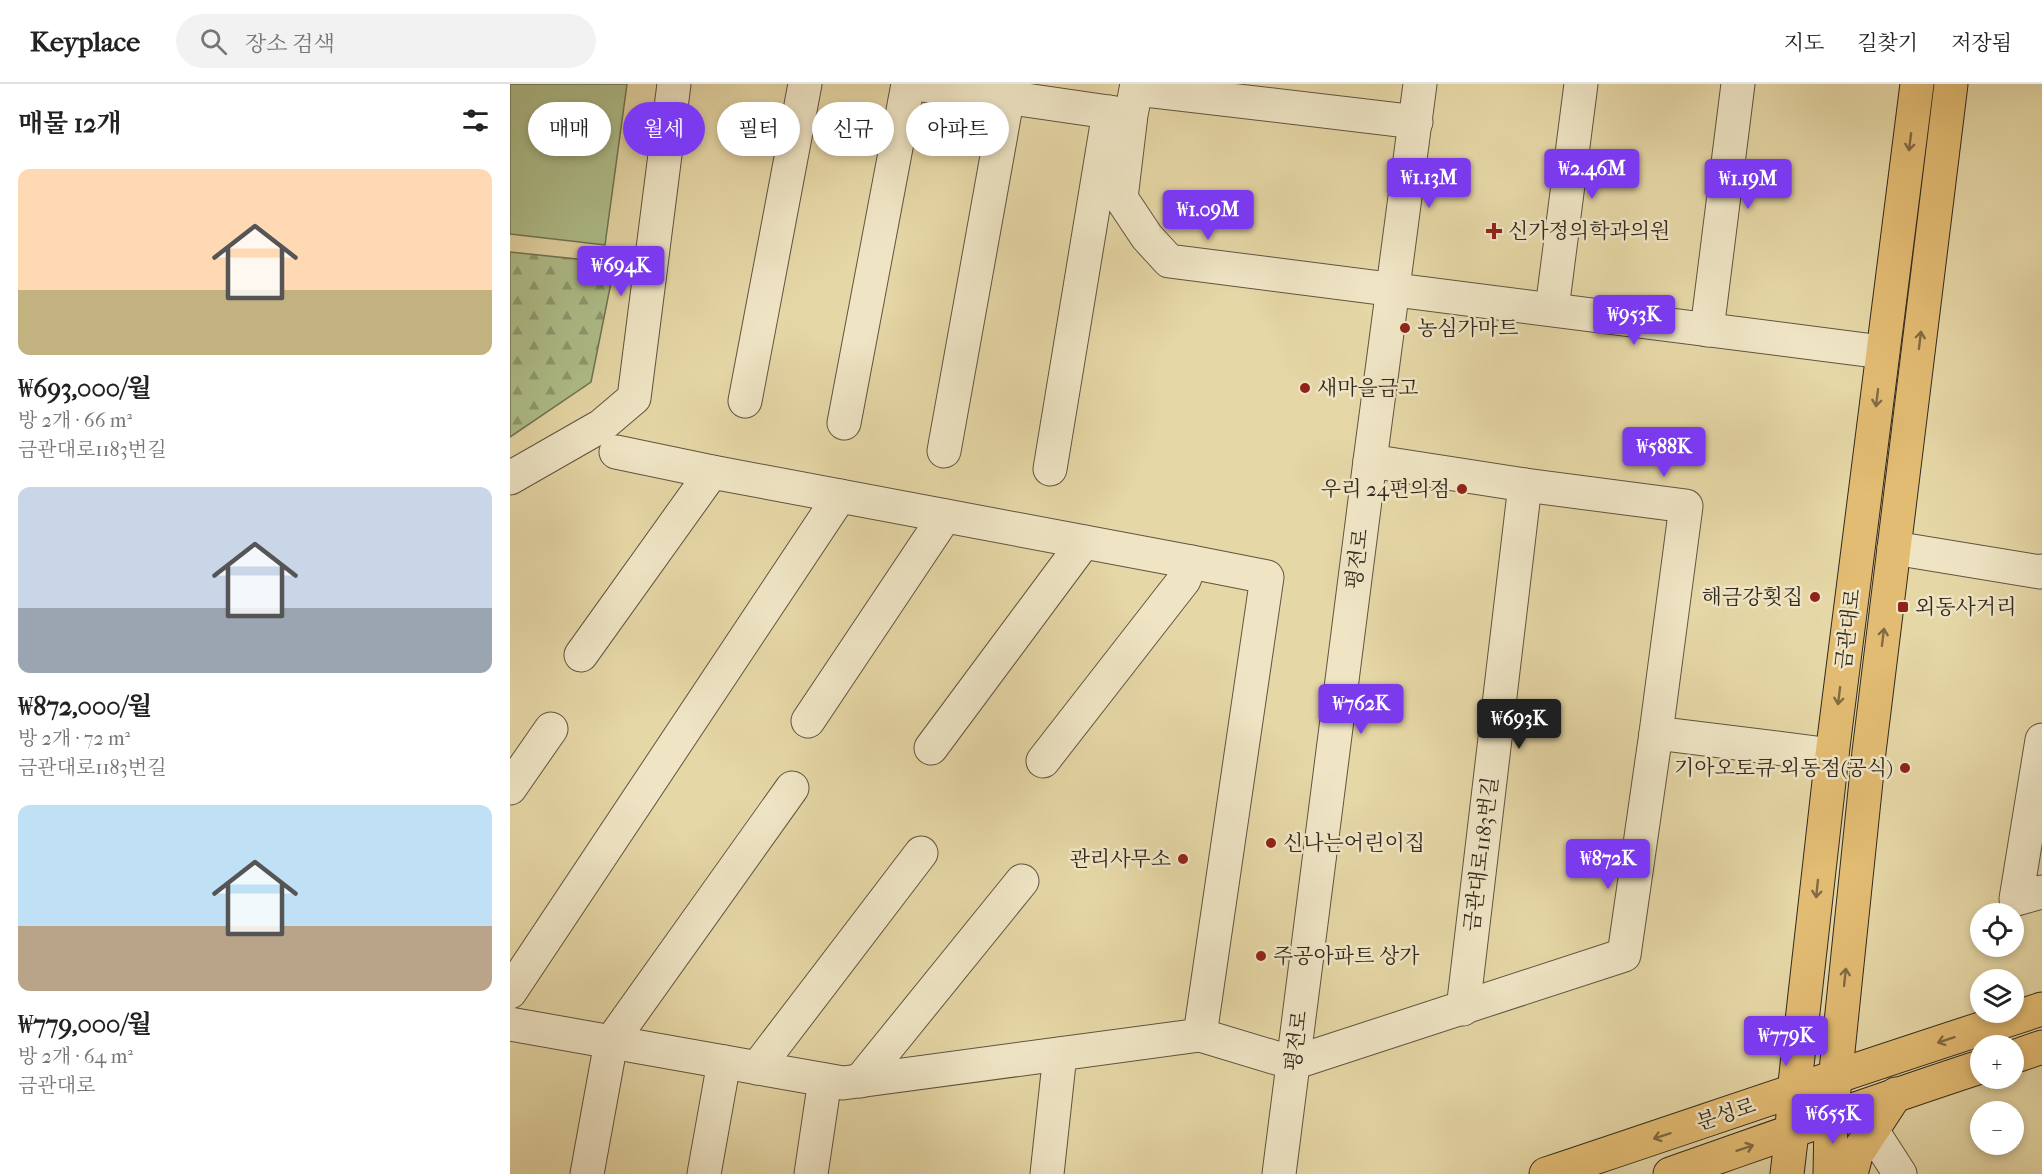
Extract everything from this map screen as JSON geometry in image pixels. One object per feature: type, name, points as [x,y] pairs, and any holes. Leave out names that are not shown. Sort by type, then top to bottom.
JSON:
[{"type":"main road","name":"금관대로","points":[[1787,1174],[1832,755],[1917,84]]},
{"type":"main road","name":"금관대로","points":[[1830,1174],[1831,1119],[1869,752],[1951,84]]},
{"type":"main road","name":"분성로","points":[[1546,1174],[2042,1009]]},
{"type":"main road","points":[[2024,1053],[2042,1047]]},
{"type":"main road","name":"분성로","points":[[1677,1173],[1896,1094],[1970,1070]]},
{"type":"main road","points":[[1851,1174],[1856,1155],[1896,1094]]},
{"type":"street","points":[[510,478],[601,426],[634,398],[674,84]]},
{"type":"street","points":[[745,401],[805,84]]},
{"type":"street","points":[[844,423],[908,84]]},
{"type":"street","points":[[915,84],[1416,122]]},
{"type":"street","name":"평전로","points":[[1279,1174],[1420,84]]},
{"type":"street","points":[[1551,309],[1581,84]]},
{"type":"street","points":[[1707,330],[1738,84]]},
{"type":"street","points":[[944,451],[1009,91]]},
{"type":"street","points":[[1128,100],[1121,198],[1147,237],[1169,261],[1882,352]]},
{"type":"street","points":[[1050,469],[1128,100]]},
{"type":"street","points":[[616,452],[1266,577],[1200,1035]]},
{"type":"street","points":[[510,1024],[843,1083],[1200,1035],[1293,1064],[1624,955],[1686,506],[1370,462]]},
{"type":"street","points":[[581,656],[712,472]]},
{"type":"street","name":"금관대로1183번길","points":[[1463,1009],[1525,485]]},
{"type":"street","points":[[510,992],[840,496]]},
{"type":"street","points":[[808,721],[945,516]]},
{"type":"street","points":[[931,748],[1084,542]]},
{"type":"street","points":[[1894,548],[2042,571]]},
{"type":"street","points":[[1042,761],[1184,580],[1191,562]]},
{"type":"street","points":[[510,788],[551,729]]},
{"type":"street","points":[[1656,733],[1832,755]]},
{"type":"street","points":[[2042,740],[2016,899],[2042,892]]},
{"type":"street","points":[[588,1174],[611,1042],[792,788]]},
{"type":"street","points":[[757,1068],[921,853]]},
{"type":"street","points":[[860,1081],[1022,881]]},
{"type":"street","points":[[1047,1174],[1060,1054]]},
{"type":"street","points":[[704,1174],[724,1062]]},
{"type":"street","points":[[812,1174],[825,1080]]},
{"type":"street","points":[[1871,1129],[1900,1174]]},
{"type":"green space","points":[[510,84],[627,84],[605,245],[510,234]]},
{"type":"green space","points":[[510,252],[615,263],[591,382],[510,437]]},
{"type":"place","name":"신가정의학과의원","points":[[1494,231]]},
{"type":"place","name":"농심가마트","points":[[1405,328]]},
{"type":"place","name":"새마을금고","points":[[1305,388]]},
{"type":"place","name":"우리 24편의점","points":[[1462,489]]},
{"type":"place","name":"해금강횟집","points":[[1815,597]]},
{"type":"place","name":"외동사거리","points":[[1903,607]]},
{"type":"place","name":"기아오토큐 외동점(공식)","points":[[1905,768]]},
{"type":"place","name":"신나는어린이집","points":[[1271,843]]},
{"type":"place","name":"관리사무소","points":[[1183,859]]},
{"type":"place","name":"주공아파트 상가","points":[[1261,956]]}]
